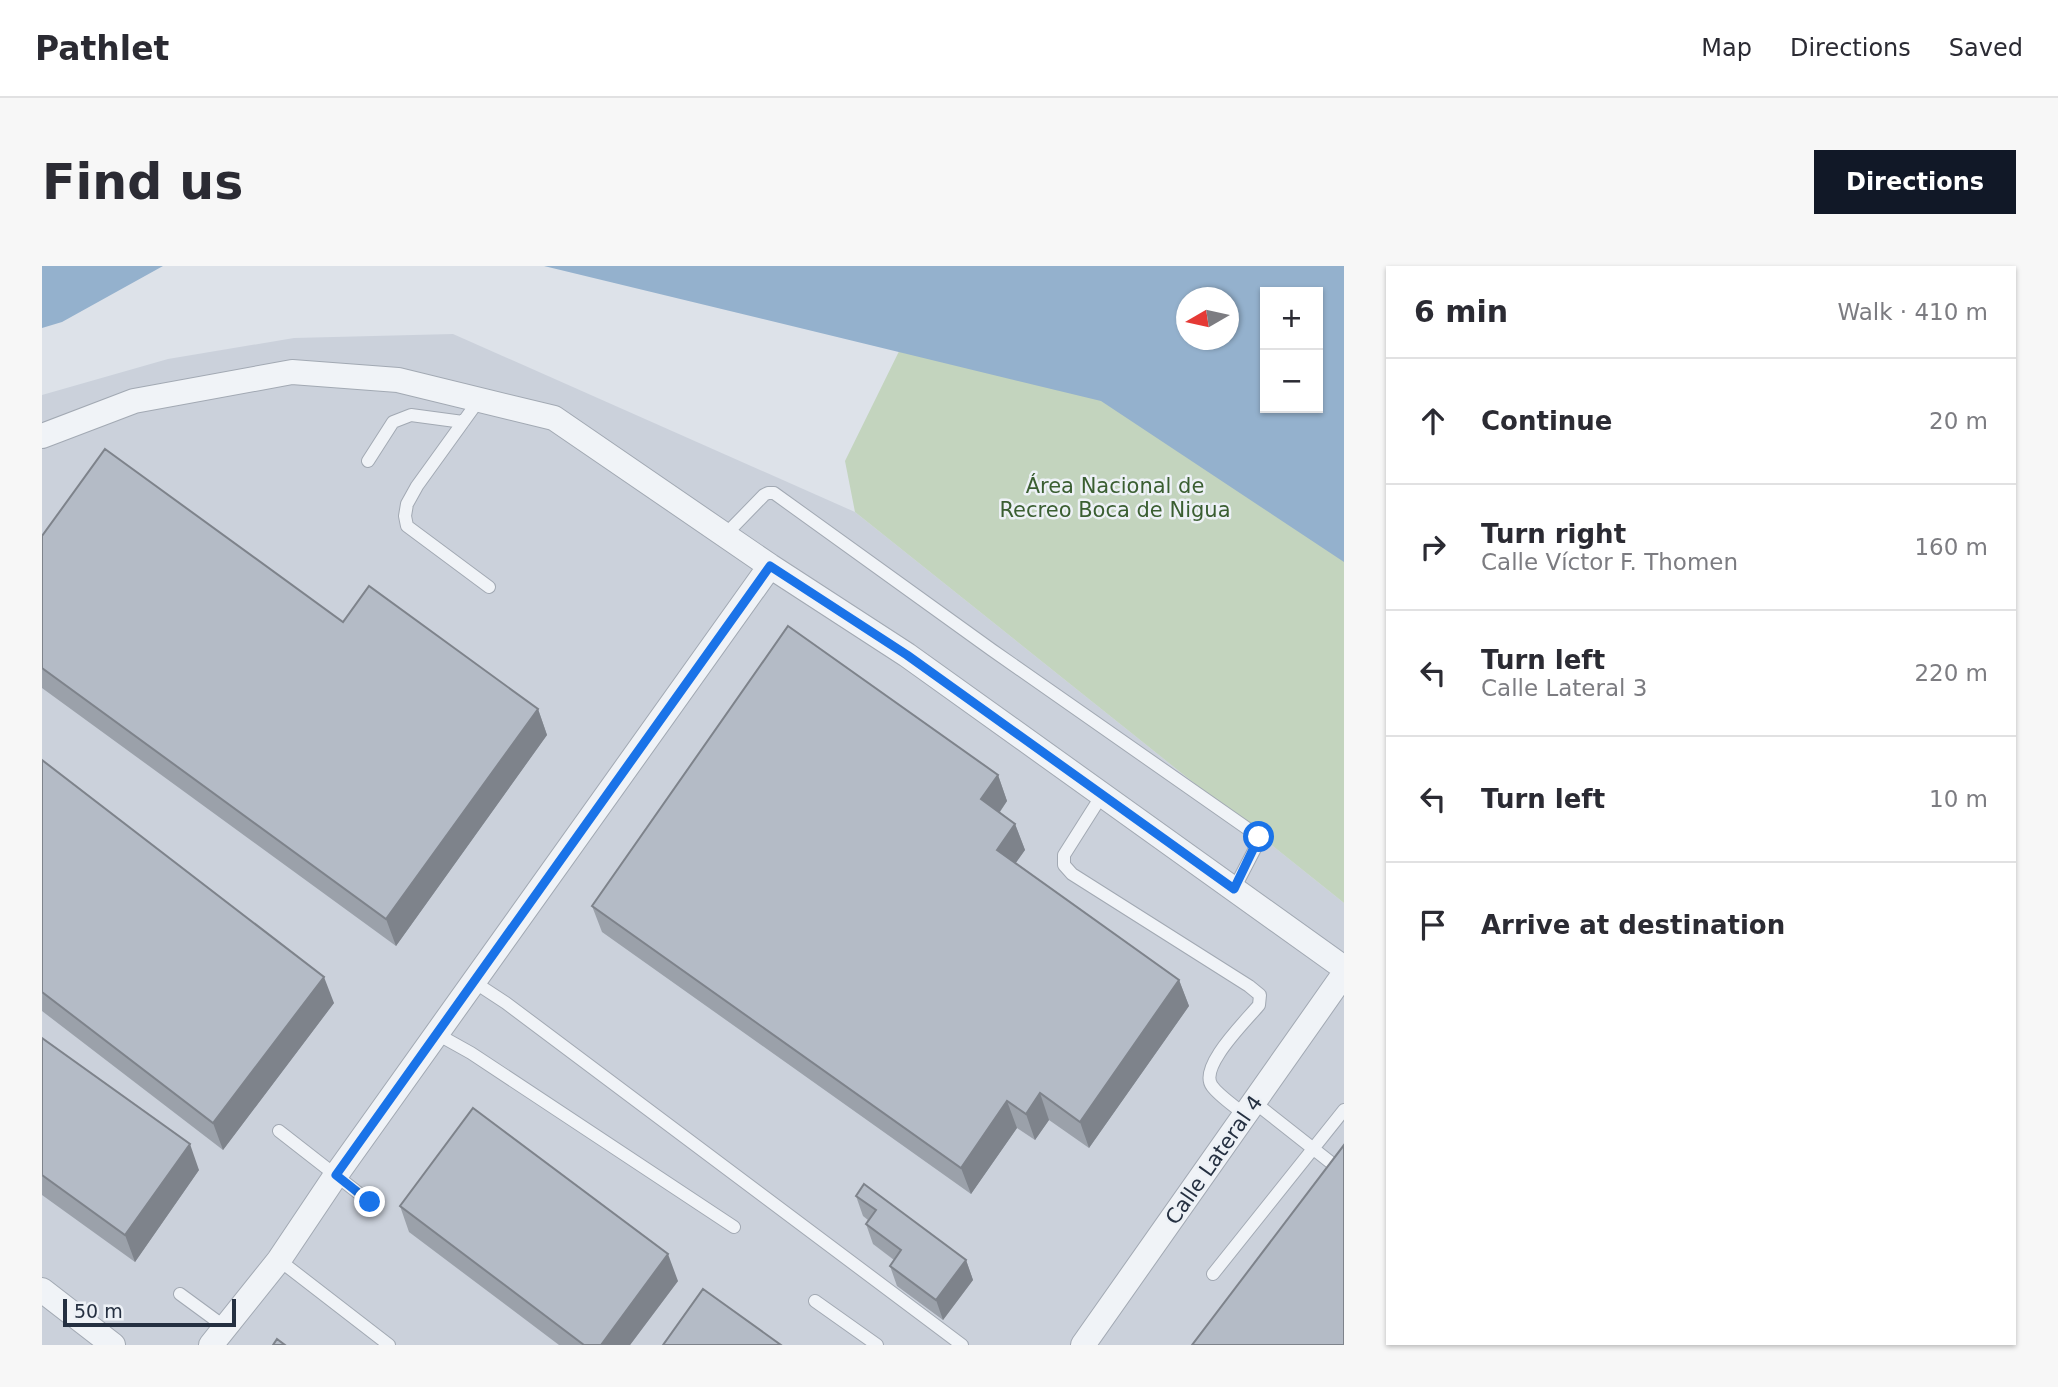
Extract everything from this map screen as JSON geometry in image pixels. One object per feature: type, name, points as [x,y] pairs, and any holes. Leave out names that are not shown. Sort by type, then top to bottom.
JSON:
[{"type":"street","points":[[42,436],[134,401],[292,372],[398,380],[554,418],[770,566],[907,655],[1344,968]]},
{"type":"street","points":[[218,1336],[279,1260],[336,1175],[770,566]]},
{"type":"street","name":"Calle Lateral 4","points":[[1083,1345],[1344,974]]},
{"type":"street","points":[[42,1290],[113,1345]]},
{"type":"lane","points":[[480,400],[417,486],[407,504],[405,516],[407,526],[489,587]]},
{"type":"lane","points":[[368,461],[393,422],[411,415],[463,422]]},
{"type":"lane","points":[[725,535],[764,495],[774,493],[1258,836],[1259,839],[1234,889]]},
{"type":"lane","points":[[1102,794],[1064,855],[1064,865],[1072,874],[1260,995],[1259,1005],[1214,1060],[1209,1073],[1211,1085],[1314,1148],[1339,1169]]},
{"type":"lane","points":[[474,982],[506,1003],[962,1345]]},
{"type":"lane","points":[[437,1034],[471,1053],[734,1227]]},
{"type":"lane","points":[[1213,1274],[1344,1110]]},
{"type":"lane","points":[[279,1131],[370,1202]]},
{"type":"lane","points":[[279,1260],[389,1345]]},
{"type":"lane","points":[[180,1294],[218,1336]]},
{"type":"lane","points":[[815,1301],[877,1345]]},
{"type":"shaded area","points":[[453,334],[855,512],[1344,903],[1344,1345],[42,1345],[42,395],[168,359],[294,338]]},
{"type":"green space","name":"Área Nacional de Recreo Boca de Nigua","points":[[941,266],[1344,266],[1344,903],[855,512],[845,461]]},
{"type":"water","points":[[42,266],[163,266],[62,322],[42,328]]},
{"type":"water","points":[[544,266],[1344,266],[1344,562],[1101,401]]},
{"type":"building","points":[[105,449],[343,622],[369,586],[538,709],[386,919],[42,668],[42,536]]},
{"type":"building","points":[[788,626],[998,775],[981,799],[1015,824],[997,850],[1179,980],[1080,1122],[1040,1093],[1026,1114],[1007,1101],[961,1168],[592,906]]},
{"type":"building","points":[[42,760],[324,977],[213,1123],[42,992]]},
{"type":"building","points":[[42,1038],[190,1144],[125,1235],[42,1175]]},
{"type":"building","points":[[473,1108],[668,1254],[601,1345],[584,1345],[400,1206]]},
{"type":"building","points":[[1344,1145],[1344,1345],[1192,1345]]},
{"type":"building","points":[[864,1184],[966,1260],[936,1300],[890,1266],[901,1250],[866,1224],[876,1210],[856,1196]]},
{"type":"building","points":[[703,1289],[781,1345],[663,1345]]},
{"type":"building","points":[[277,1339],[285,1345],[273,1345]]},
{"type":"route","points":[[370,1202],[336,1175],[770,566],[907,655],[1234,889],[1259,837]]}]
